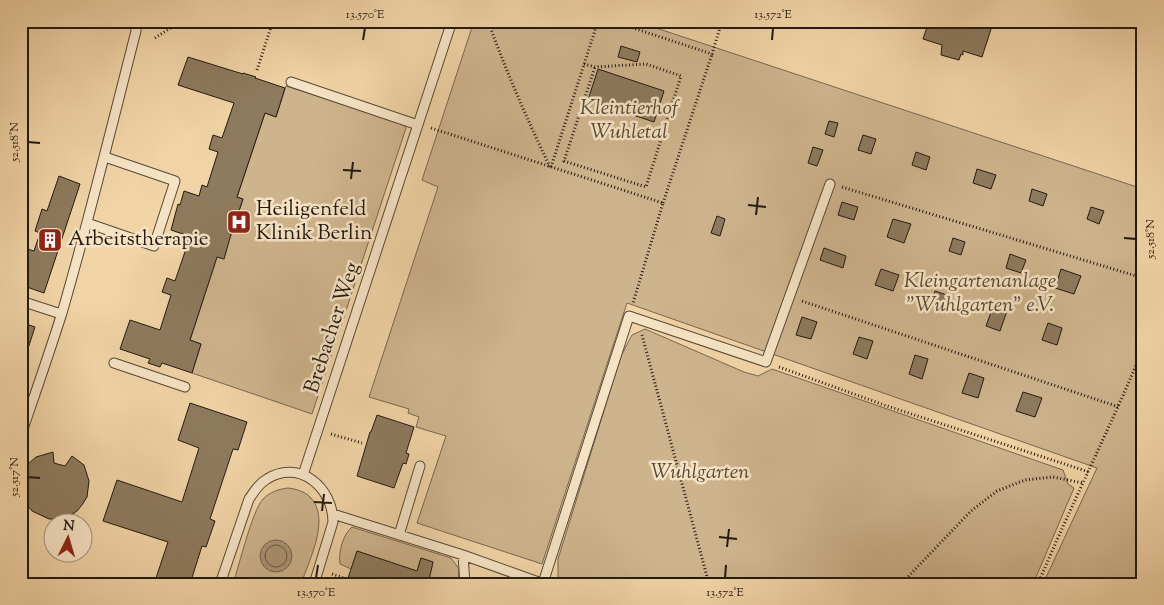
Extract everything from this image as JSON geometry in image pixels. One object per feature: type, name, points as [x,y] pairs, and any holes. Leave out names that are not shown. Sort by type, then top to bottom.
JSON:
[{"type":"lane","name":"Brebacher Weg","points":[[303,475],[452,21]]},
{"type":"lane","points":[[21,435],[61,314],[87,223],[105,157],[136,26]]},
{"type":"lane","points":[[292,82],[418,124]]},
{"type":"lane","points":[[87,223],[154,246],[175,180],[105,157]]},
{"type":"lane","points":[[333,514],[543,583],[629,316],[766,362],[830,184]]},
{"type":"lane","points":[[21,301],[61,314]]},
{"type":"lane","points":[[114,363],[185,387]]},
{"type":"lane","points":[[398,535],[420,466]]},
{"type":"lane","points":[[220,584],[249,499],[256,488],[267,479],[280,474],[303,475],[319,485],[327,496],[333,514],[333,522],[314,584]]},
{"type":"lane","points":[[462,555],[464,584]]},
{"type":"path","points":[[155,38],[181,21]]},
{"type":"path","points":[[257,70],[273,21]]},
{"type":"path","points":[[488,21],[550,167]]},
{"type":"path","points":[[550,167],[598,21]]},
{"type":"path","points":[[612,21],[712,54]]},
{"type":"path","points":[[709,584],[641,332],[629,316],[722,21]]},
{"type":"path","points":[[584,64],[595,67],[646,64],[681,76],[646,187],[564,161],[595,67]]},
{"type":"path","points":[[418,124],[664,204]]},
{"type":"path","points":[[830,184],[1143,278]]},
{"type":"path","points":[[790,296],[1119,407]]},
{"type":"path","points":[[1038,584],[1119,407],[1143,349]]},
{"type":"path","points":[[766,362],[887,406],[1089,472]]},
{"type":"path","points":[[318,432],[362,443]]},
{"type":"path","points":[[901,584],[971,511],[997,491],[1025,480],[1053,477],[1084,483]]},
{"type":"path","points":[[329,573],[347,579]]},
{"type":"green space","points":[[474,21],[635,21],[1143,189],[1143,584],[1043,584],[1097,468],[627,303],[542,564],[417,523],[446,436],[416,427],[419,417],[408,413],[409,409],[369,397],[438,187],[422,180]]},
{"type":"green space","points":[[286,86],[404,124],[406,128],[312,414],[192,373],[201,344],[190,340],[217,257],[226,247],[243,199],[237,197],[265,113],[276,117]]},
{"type":"green space","name":"Wuhlgarten","points":[[645,329],[744,372],[758,376],[772,369],[1063,470],[1068,484],[1074,488],[1033,584],[564,584],[558,577],[558,559],[621,356],[632,335]]},
{"type":"green space","points":[[288,488],[309,496],[316,505],[319,515],[317,539],[301,584],[233,584],[250,526],[259,505],[269,494]]},
{"type":"green space","points":[[352,527],[451,558],[459,569],[458,584],[428,584],[433,562],[421,558],[417,571],[357,551],[351,569],[340,564],[342,544],[346,534]]},
{"type":"water","points":[[276,540],[282,541],[287,545],[291,550],[291,562],[287,567],[282,571],[276,572],[270,571],[265,567],[261,562],[260,556],[261,550],[265,545],[270,541]]},
{"type":"building","points":[[929,21],[988,21],[993,23],[982,57],[963,51],[963,55],[961,54],[959,60],[941,55],[942,45],[923,39]]},
{"type":"building","points":[[621,46],[640,52],[637,62],[618,57]]},
{"type":"building","points":[[188,57],[256,77],[285,88],[276,117],[265,113],[237,197],[243,199],[224,259],[217,257],[190,340],[201,344],[192,373],[162,363],[160,367],[148,363],[150,359],[120,349],[130,320],[160,330],[171,295],[162,292],[167,278],[175,281],[187,246],[182,245],[186,235],[171,230],[178,204],[180,205],[184,191],[199,196],[202,185],[207,187],[218,152],[209,149],[213,135],[222,138],[234,103],[178,85]]},
{"type":"building","points":[[598,69],[664,91],[654,122],[588,100]]},
{"type":"building","points":[[829,121],[838,123],[834,137],[825,134]]},
{"type":"building","points":[[863,135],[876,139],[871,154],[858,150]]},
{"type":"building","points":[[813,147],[823,150],[817,166],[808,163]]},
{"type":"building","points":[[916,152],[930,157],[926,170],[912,165]]},
{"type":"building","points":[[977,169],[996,175],[991,189],[973,183]]},
{"type":"building","name":"Arbeitstherapie","points":[[59,176],[80,184],[44,293],[21,285],[21,247],[34,251],[40,233],[35,231],[42,209],[47,211]]},
{"type":"building","points":[[1032,189],[1047,194],[1043,206],[1029,201]]},
{"type":"building","points":[[842,202],[858,207],[854,220],[838,215]]},
{"type":"building","points":[[1091,207],[1104,211],[1099,224],[1087,219]]},
{"type":"building","points":[[717,216],[725,219],[720,236],[711,233]]},
{"type":"building","points":[[893,219],[911,224],[904,243],[887,237]]},
{"type":"building","points":[[953,238],[965,242],[961,255],[949,251]]},
{"type":"building","points":[[824,248],[846,256],[843,268],[820,260]]},
{"type":"building","points":[[1010,254],[1026,260],[1021,273],[1006,268]]},
{"type":"building","points":[[881,269],[899,275],[893,291],[875,285]]},
{"type":"building","points":[[1061,269],[1081,276],[1074,294],[1055,288]]},
{"type":"building","points":[[935,291],[950,296],[947,305],[932,300]]},
{"type":"building","points":[[994,304],[1008,308],[1000,331],[986,326]]},
{"type":"building","points":[[21,317],[24,318],[23,323],[35,327],[21,370]]},
{"type":"building","points":[[802,317],[817,322],[811,339],[796,335]]},
{"type":"building","points":[[1048,323],[1062,328],[1057,345],[1042,340]]},
{"type":"building","points":[[859,337],[873,341],[867,359],[853,354]]},
{"type":"building","points":[[915,355],[928,359],[922,379],[909,374]]},
{"type":"building","points":[[969,373],[984,378],[978,398],[962,393]]},
{"type":"building","points":[[1023,392],[1042,398],[1035,417],[1016,411]]},
{"type":"building","points":[[190,403],[247,422],[238,450],[233,449],[210,519],[215,521],[206,547],[202,546],[190,584],[154,584],[168,542],[103,521],[117,480],[182,502],[199,448],[178,440]]},
{"type":"building","points":[[377,415],[414,427],[406,453],[409,454],[406,464],[403,463],[394,488],[357,476]]},
{"type":"building","points":[[53,452],[54,463],[65,466],[72,456],[84,465],[89,481],[87,497],[77,511],[42,512],[42,516],[32,511],[27,505],[21,490],[21,481],[28,464],[36,457]]},
{"type":"building","points":[[357,551],[417,571],[421,558],[433,562],[428,584],[346,584]]},
{"type":"place","name":"Heiligenfeld Klinik Berlin","points":[[239,222]]},
{"type":"place","name":"Arbeitstherapie","points":[[50,240]]},
{"type":"park label","name":"Kleintierhof Wuhletal","points":[[629,121]]},
{"type":"park label","name":"Kleingartenanlage \"Wuhlgarten\" e.V.","points":[[980,294]]}]
